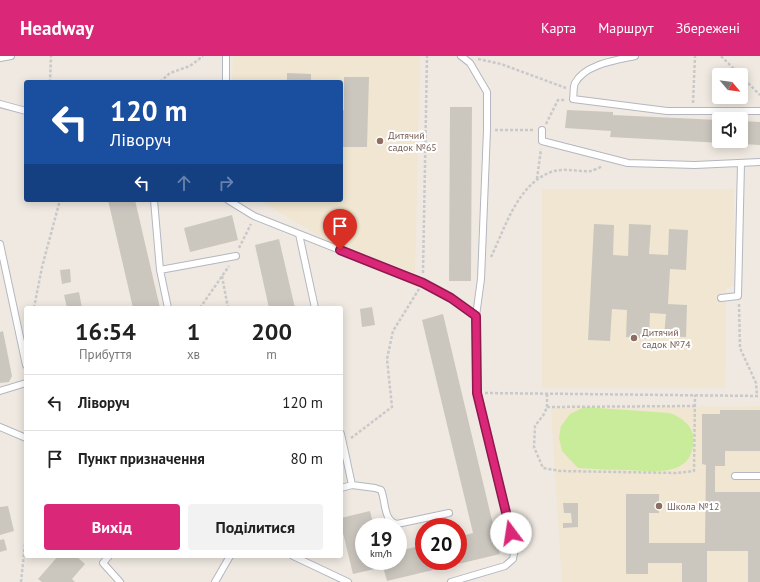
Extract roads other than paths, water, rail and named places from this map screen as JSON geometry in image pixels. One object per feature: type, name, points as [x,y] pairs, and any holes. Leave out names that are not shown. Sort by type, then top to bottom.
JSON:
[{"type":"lane","points":[[0,58],[11,56]]},
{"type":"lane","points":[[226,56],[226,80]]},
{"type":"lane","points":[[451,582],[505,566],[513,559],[515,548],[477,393],[476,316],[481,279],[487,130],[487,92],[470,63],[461,56]]},
{"type":"lane","points":[[635,56],[600,64],[584,73],[575,83],[573,99],[667,111],[760,111]]},
{"type":"lane","points":[[0,104],[24,110]]},
{"type":"lane","points":[[542,130],[542,141],[628,163],[695,166],[760,162]]},
{"type":"lane","points":[[720,298],[738,296],[741,163]]},
{"type":"lane","points":[[154,202],[160,270],[168,306]]},
{"type":"lane","points":[[231,202],[254,216],[423,283],[451,298],[476,316]]},
{"type":"lane","points":[[299,234],[315,306]]},
{"type":"lane","points":[[0,244],[24,356]]},
{"type":"lane","points":[[160,270],[236,256]]},
{"type":"lane","points":[[0,391],[24,384]]},
{"type":"lane","points":[[0,427],[24,437]]},
{"type":"lane","points":[[343,444],[352,485]]},
{"type":"lane","points":[[735,476],[760,476]]},
{"type":"lane","points":[[343,487],[352,485],[381,490],[384,497],[388,518],[391,523],[397,524],[449,513]]},
{"type":"lane","points":[[108,558],[103,563],[120,582]]},
{"type":"lane","points":[[215,582],[229,558]]},
{"type":"lane","points":[[297,558],[348,582]]},
{"type":"place","name":"Дитячий садок №65","points":[[380,141]]},
{"type":"place","name":"Дитячий садок №74","points":[[634,338]]},
{"type":"place","name":"Школа №12","points":[[659,506]]}]
